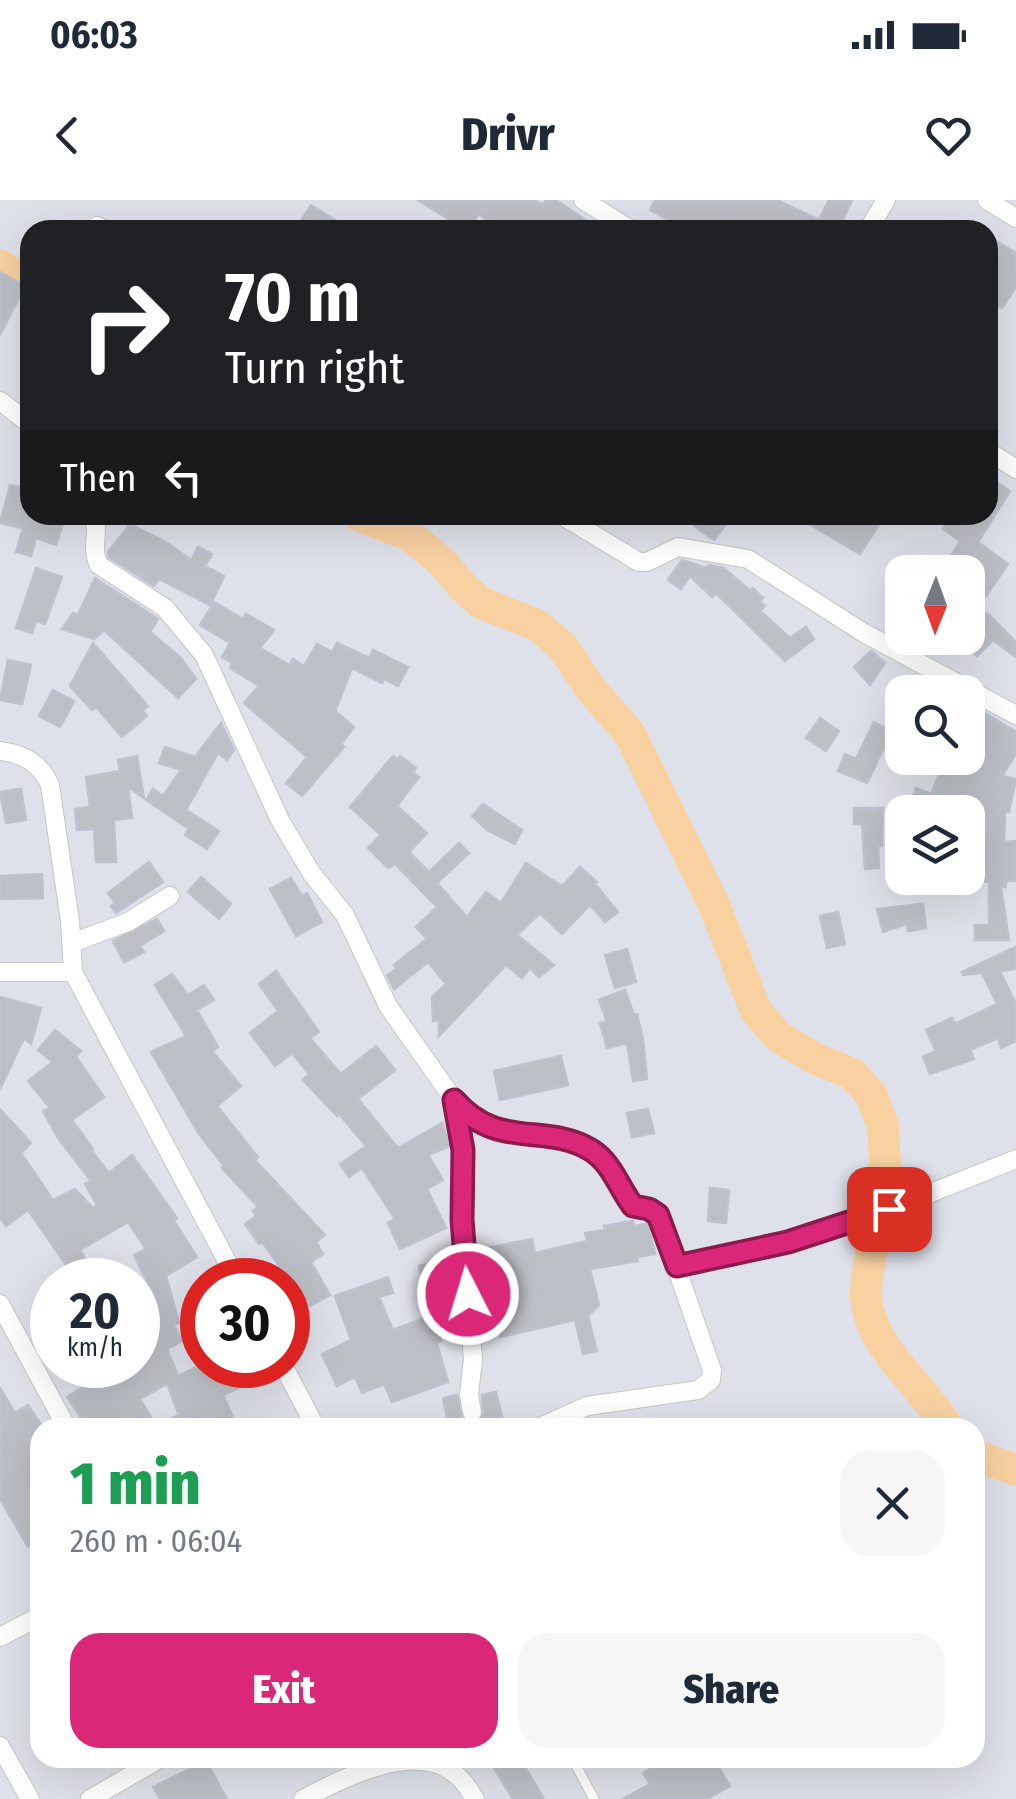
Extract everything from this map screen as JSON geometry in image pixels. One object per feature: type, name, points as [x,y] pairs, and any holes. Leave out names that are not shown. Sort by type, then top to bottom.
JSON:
[{"type":"street","points":[[583,200],[614,220]]},
{"type":"street","points":[[987,200],[1016,218]]},
{"type":"street","points":[[0,401],[20,416]]},
{"type":"street","points":[[98,525],[93,555],[99,566],[165,608],[204,654],[280,820],[312,874],[345,915],[388,1006],[454,1100],[476,1122],[492,1128],[572,1142],[592,1150],[613,1172],[633,1206],[658,1215],[712,1370],[712,1380],[706,1387],[586,1406],[560,1418]]},
{"type":"street","points":[[578,525],[639,562],[678,547],[748,559],[864,633],[1016,715]]},
{"type":"street","points":[[0,751],[29,759],[43,770],[50,785],[72,943],[72,972],[225,1258]]},
{"type":"street","points":[[72,943],[128,922],[170,896]]},
{"type":"street","points":[[0,972],[72,972]]},
{"type":"street","points":[[454,1100],[463,1150],[462,1220],[474,1358],[469,1395],[472,1412]]},
{"type":"street","points":[[677,1266],[788,1242],[863,1220],[1016,1159]]},
{"type":"street","points":[[0,1304],[62,1418]]},
{"type":"street","points":[[295,1388],[311,1418]]},
{"type":"street","points":[[0,1637],[30,1621]]},
{"type":"street","points":[[0,1746],[30,1799]]},
{"type":"street","points":[[90,1799],[144,1768]]},
{"type":"street","points":[[303,1799],[358,1768]]},
{"type":"street","points":[[457,1768],[476,1799]]},
{"type":"lane","points":[[577,1768],[594,1799]]},
{"type":"building","points":[[418,200],[534,200],[543,205],[546,200],[556,200],[586,220],[488,220],[478,214],[475,220],[450,220]]},
{"type":"building","points":[[655,200],[777,200],[819,220],[668,220],[650,210]]},
{"type":"building","points":[[829,200],[852,200],[843,220],[819,220]]},
{"type":"building","points":[[311,205],[335,220],[304,220]]},
{"type":"building","points":[[998,242],[1016,253],[1016,287],[1002,308],[998,305]]},
{"type":"building","points":[[0,272],[20,283],[20,296],[0,335]]},
{"type":"building","points":[[998,483],[1010,491],[998,510]]},
{"type":"building","points":[[10,485],[20,487],[20,525],[63,525],[56,545],[36,538],[31,556],[16,552],[23,528],[0,523]]},
{"type":"building","points":[[132,525],[191,560],[198,547],[212,554],[205,566],[224,576],[210,605],[159,579],[154,586],[109,557],[108,552]]},
{"type":"building","points":[[693,525],[725,525],[714,540]]},
{"type":"building","points":[[811,525],[879,525],[860,554]]},
{"type":"building","points":[[946,525],[989,525],[978,542],[1008,564],[985,598],[985,555],[951,555],[960,541],[943,529]]},
{"type":"building","points":[[682,560],[706,568],[724,568],[763,598],[760,601],[765,606],[760,611],[790,638],[806,627],[814,639],[785,661],[716,593],[712,597],[690,576],[681,589],[668,580]]},
{"type":"building","points":[[36,568],[62,577],[45,624],[36,621],[32,633],[16,628]]},
{"type":"building","points":[[95,578],[158,619],[150,632],[180,657],[196,679],[178,698],[104,630],[94,639],[62,629],[73,613],[78,615]]},
{"type":"building","points":[[214,602],[243,619],[246,614],[274,630],[260,648],[289,665],[293,659],[304,666],[317,644],[332,652],[337,643],[369,658],[373,650],[408,667],[398,686],[384,679],[382,683],[352,668],[335,711],[354,727],[341,744],[344,747],[302,796],[286,783],[307,757],[244,703],[259,686],[230,668],[232,663],[222,657],[230,643],[200,625]]},
{"type":"building","points":[[985,615],[1016,642],[1016,657],[993,640],[985,648]]},
{"type":"building","points":[[93,643],[148,706],[142,711],[147,716],[122,737],[96,707],[92,710],[70,686]]},
{"type":"building","points":[[871,651],[885,663],[870,685],[854,667]]},
{"type":"building","points":[[8,660],[31,665],[22,704],[0,700]]},
{"type":"building","points":[[53,690],[74,701],[60,727],[39,716]]},
{"type":"building","points":[[985,713],[1016,732],[1016,754],[1002,776],[1016,779],[1009,812],[1005,812],[1004,842],[1016,841],[1016,881],[1006,881],[1006,887],[1001,887],[1009,940],[975,940],[975,925],[989,925],[985,795],[914,795],[916,788],[931,794],[939,775],[985,775]]},
{"type":"building","points":[[820,718],[839,731],[826,751],[806,738]]},
{"type":"building","points":[[874,722],[885,728],[885,746],[867,783],[838,771],[845,754],[856,759]]},
{"type":"building","points":[[221,723],[234,750],[227,760],[218,753],[186,810],[219,831],[207,849],[185,835],[189,829],[146,800],[153,789],[163,796],[181,770],[159,763],[165,747],[195,757]]},
{"type":"building","points":[[137,756],[144,798],[128,787],[132,818],[114,820],[116,862],[96,862],[94,829],[77,830],[75,809],[90,807],[86,777],[120,771],[118,760]]},
{"type":"building","points":[[393,756],[397,760],[400,756],[416,768],[413,773],[419,777],[397,806],[427,833],[409,852],[429,872],[459,843],[469,853],[437,883],[467,917],[486,892],[501,903],[526,863],[562,886],[580,867],[597,882],[618,912],[605,922],[590,905],[562,934],[540,913],[517,935],[554,965],[539,977],[530,968],[522,978],[506,965],[439,1036],[439,1020],[433,1021],[432,997],[446,984],[428,962],[394,989],[387,975],[427,939],[416,927],[437,907],[395,864],[388,868],[368,848],[381,835],[350,807]]},
{"type":"building","points":[[21,789],[26,820],[6,823],[0,792]]},
{"type":"building","points":[[483,804],[522,830],[515,844],[487,830],[472,816]]},
{"type":"building","points":[[854,808],[883,808],[879,868],[865,869],[862,824],[854,824]]},
{"type":"building","points":[[149,862],[163,882],[116,913],[108,893]]},
{"type":"building","points":[[42,874],[43,898],[0,899],[0,876]]},
{"type":"building","points":[[201,877],[231,904],[219,919],[188,892]]},
{"type":"building","points":[[291,878],[302,896],[307,893],[322,922],[296,936],[270,889]]},
{"type":"building","points":[[923,904],[926,928],[908,931],[907,924],[883,932],[877,909]]},
{"type":"building","points":[[838,912],[845,944],[827,948],[820,916]]},
{"type":"building","points":[[157,919],[164,931],[140,946],[144,952],[124,962],[113,941]]},
{"type":"building","points":[[1016,947],[1016,969],[1000,971],[1016,1004],[1016,1041],[1001,1048],[998,1038],[970,1050],[974,1059],[930,1074],[923,1057],[936,1051],[926,1030],[952,1018],[955,1024],[997,1004],[982,973],[962,972]]},
{"type":"building","points":[[627,949],[636,982],[615,988],[605,955]]},
{"type":"building","points":[[276,971],[319,1032],[310,1038],[341,1074],[376,1046],[395,1070],[358,1099],[398,1148],[442,1123],[450,1146],[428,1155],[443,1180],[427,1189],[446,1228],[400,1249],[388,1223],[395,1219],[362,1168],[349,1177],[340,1164],[366,1146],[303,1080],[309,1074],[292,1053],[275,1066],[250,1033],[278,1011],[259,984]]},
{"type":"building","points":[[172,974],[188,995],[204,985],[214,1000],[197,1010],[218,1047],[212,1051],[241,1086],[217,1106],[258,1157],[255,1160],[325,1235],[316,1242],[323,1254],[311,1262],[330,1295],[310,1306],[310,1258],[274,1258],[262,1242],[259,1244],[245,1224],[256,1216],[253,1211],[258,1207],[222,1168],[151,1052],[186,1036],[155,985]]},
{"type":"building","points":[[625,990],[634,1015],[637,1014],[647,1079],[633,1081],[627,1043],[607,1048],[600,1023],[607,1022],[599,1000]]},
{"type":"building","points":[[0,997],[41,1008],[31,1044],[24,1038],[0,1089]]},
{"type":"building","points":[[55,1030],[81,1051],[76,1057],[104,1097],[72,1120],[109,1173],[132,1155],[177,1218],[174,1221],[197,1257],[180,1258],[180,1267],[166,1276],[179,1323],[173,1324],[180,1337],[180,1342],[167,1349],[180,1375],[180,1388],[238,1388],[223,1395],[233,1418],[173,1418],[179,1415],[167,1384],[160,1388],[160,1258],[136,1258],[134,1255],[146,1249],[128,1222],[80,1250],[85,1258],[61,1258],[28,1210],[6,1226],[0,1218],[0,1109],[31,1143],[21,1153],[53,1200],[75,1189],[93,1208],[97,1205],[85,1184],[91,1181],[58,1138],[43,1111],[50,1108],[28,1081],[53,1062],[38,1050]]},
{"type":"building","points":[[561,1056],[568,1085],[500,1100],[494,1071]]},
{"type":"building","points":[[648,1109],[654,1133],[632,1137],[627,1113]]},
{"type":"building","points":[[710,1188],[729,1190],[726,1223],[708,1221]]},
{"type":"building","points":[[633,1221],[634,1226],[648,1224],[655,1254],[590,1269],[599,1305],[588,1316],[597,1351],[583,1354],[575,1320],[500,1337],[488,1284],[480,1286],[477,1250],[532,1239],[535,1253],[587,1241],[585,1233]]},
{"type":"building","points":[[435,1262],[438,1271],[443,1270],[455,1307],[433,1309],[419,1266]]},
{"type":"building","points":[[388,1277],[393,1293],[379,1297],[393,1330],[432,1315],[448,1382],[392,1402],[384,1384],[362,1393],[355,1377],[337,1386],[322,1354],[351,1340],[335,1296]]},
{"type":"building","points":[[0,1388],[15,1413],[28,1405],[37,1418],[30,1418],[30,1546],[0,1499]]},
{"type":"building","points":[[82,1388],[160,1388],[140,1399],[151,1418],[81,1418],[67,1397]]},
{"type":"building","points":[[496,1392],[502,1418],[480,1418],[484,1415],[482,1395]]},
{"type":"building","points":[[457,1395],[462,1418],[447,1418],[443,1398]]},
{"type":"building","points":[[192,1768],[210,1768],[227,1799],[160,1799],[153,1787]]},
{"type":"building","points":[[494,1768],[526,1768],[544,1799],[513,1799]]},
{"type":"building","points":[[651,1768],[719,1768],[730,1786],[707,1799],[623,1799],[650,1784],[643,1773]]},
{"type":"waterway","points":[[0,265],[20,278]]},
{"type":"waterway","points":[[383,525],[411,536],[481,603],[537,625],[563,647],[590,688],[630,734],[714,905],[756,1011],[779,1037],[814,1058],[853,1074],[871,1095],[883,1126],[885,1165],[876,1206]]},
{"type":"waterway","points":[[875,1227],[866,1289],[870,1316],[887,1350],[941,1418]]},
{"type":"waterway","points":[[985,1459],[1016,1470]]},
{"type":"route","points":[[468,1294],[462,1220],[463,1150],[454,1100],[476,1122],[492,1128],[572,1142],[592,1150],[613,1172],[633,1206],[658,1215],[677,1266],[788,1242],[889,1209]]}]
